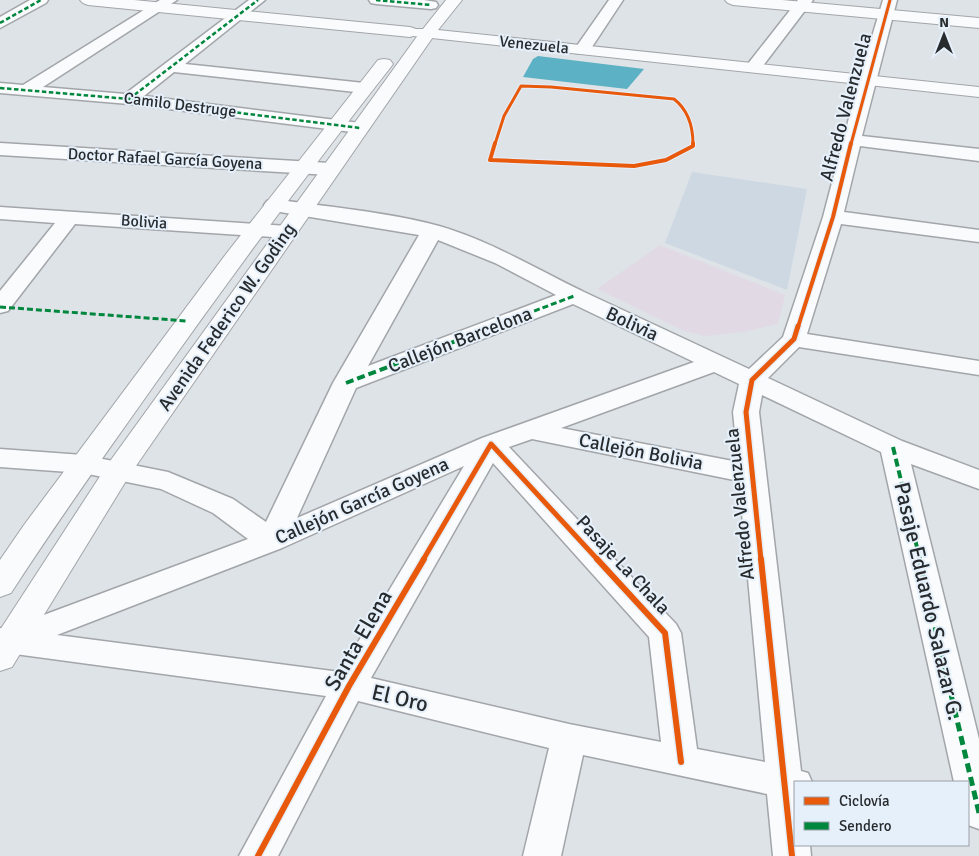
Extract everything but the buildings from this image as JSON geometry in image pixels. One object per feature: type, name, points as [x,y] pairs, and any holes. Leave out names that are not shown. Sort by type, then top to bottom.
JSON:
[{"type":"street","points":[[0,23],[41,0]]},
{"type":"street","name":"Venezuela","points":[[88,0],[164,4],[239,15],[979,92]]},
{"type":"street","points":[[129,99],[258,0]]},
{"type":"street","points":[[376,0],[434,3]]},
{"type":"street","name":"Avenida Federico W. Goding","points":[[0,585],[83,464],[335,124],[396,50],[454,0]]},
{"type":"street","points":[[582,50],[616,0]]},
{"type":"street","points":[[734,0],[888,7],[979,23]]},
{"type":"street","name":"Avenida Federico W. Goding","points":[[3,646],[118,470],[360,128],[418,33],[434,3]]},
{"type":"street","points":[[753,68],[804,3]]},
{"type":"street","points":[[26,90],[164,4]]},
{"type":"street","name":"Alfredo Valenzuela","points":[[792,856],[790,783],[746,412],[752,380],[794,339],[833,217],[867,80],[888,7]]},
{"type":"street","points":[[170,67],[364,88]]},
{"type":"street","name":"Camilo Destruge","points":[[0,88],[129,99],[360,128]]},
{"type":"street","points":[[852,140],[979,155]]},
{"type":"street","name":"Doctor Rafael García Goyena","points":[[0,150],[330,169]]},
{"type":"street","name":"Bolivia","points":[[274,205],[432,230],[503,258],[574,296],[893,447],[979,480]]},
{"type":"street","name":"Bolivia","points":[[0,213],[288,232]]},
{"type":"street","points":[[0,306],[70,217]]},
{"type":"street","points":[[833,217],[979,236]]},
{"type":"street","points":[[0,458],[83,464],[168,481],[223,506],[272,540],[346,383],[432,230]]},
{"type":"street","name":"Callejón Barcelona","points":[[346,383],[574,296]]},
{"type":"street","points":[[794,339],[979,368]]},
{"type":"street","name":"Callejón García Goyena","points":[[3,646],[272,540],[492,444],[715,363]]},
{"type":"street","name":"Callejón Bolivia","points":[[530,430],[752,474]]},
{"type":"street","name":"Santa Elena","points":[[258,856],[349,686],[492,444]]},
{"type":"street","name":"Pasaje La Chala","points":[[492,444],[665,633],[681,762]]},
{"type":"street","name":"Pasaje Eduardo Salazar G.","points":[[893,447],[979,814]]},
{"type":"street","name":"El Oro","points":[[3,646],[349,686],[570,738],[790,783]]},
{"type":"street","points":[[542,856],[570,738]]},
{"type":"shaded area","points":[[692,172],[807,189],[787,290],[665,243]]},
{"type":"shaded area","points":[[660,245],[785,295],[778,324],[744,332],[705,336],[684,331],[597,289]]},
{"type":"water","points":[[538,56],[644,69],[627,89],[523,77],[533,59]]},
{"type":"marked path","points":[[0,23],[41,0]]},
{"type":"marked path","points":[[129,99],[258,0]]},
{"type":"marked path","points":[[376,0],[431,5]]},
{"type":"marked path","points":[[0,88],[129,99],[360,128]]},
{"type":"marked path","points":[[346,383],[574,296]]},
{"type":"marked path","points":[[0,307],[187,321]]},
{"type":"marked path","points":[[893,447],[979,813]]},
{"type":"cycle path","points":[[792,856],[746,412],[752,380],[794,339],[833,217],[867,80],[890,0]]},
{"type":"cycle path","points":[[521,86],[551,87],[674,99],[683,107],[689,120],[693,146],[666,160],[634,166],[490,160],[504,116],[521,86]]},
{"type":"cycle path","points":[[258,856],[349,686],[491,444],[665,633],[681,762]]}]
